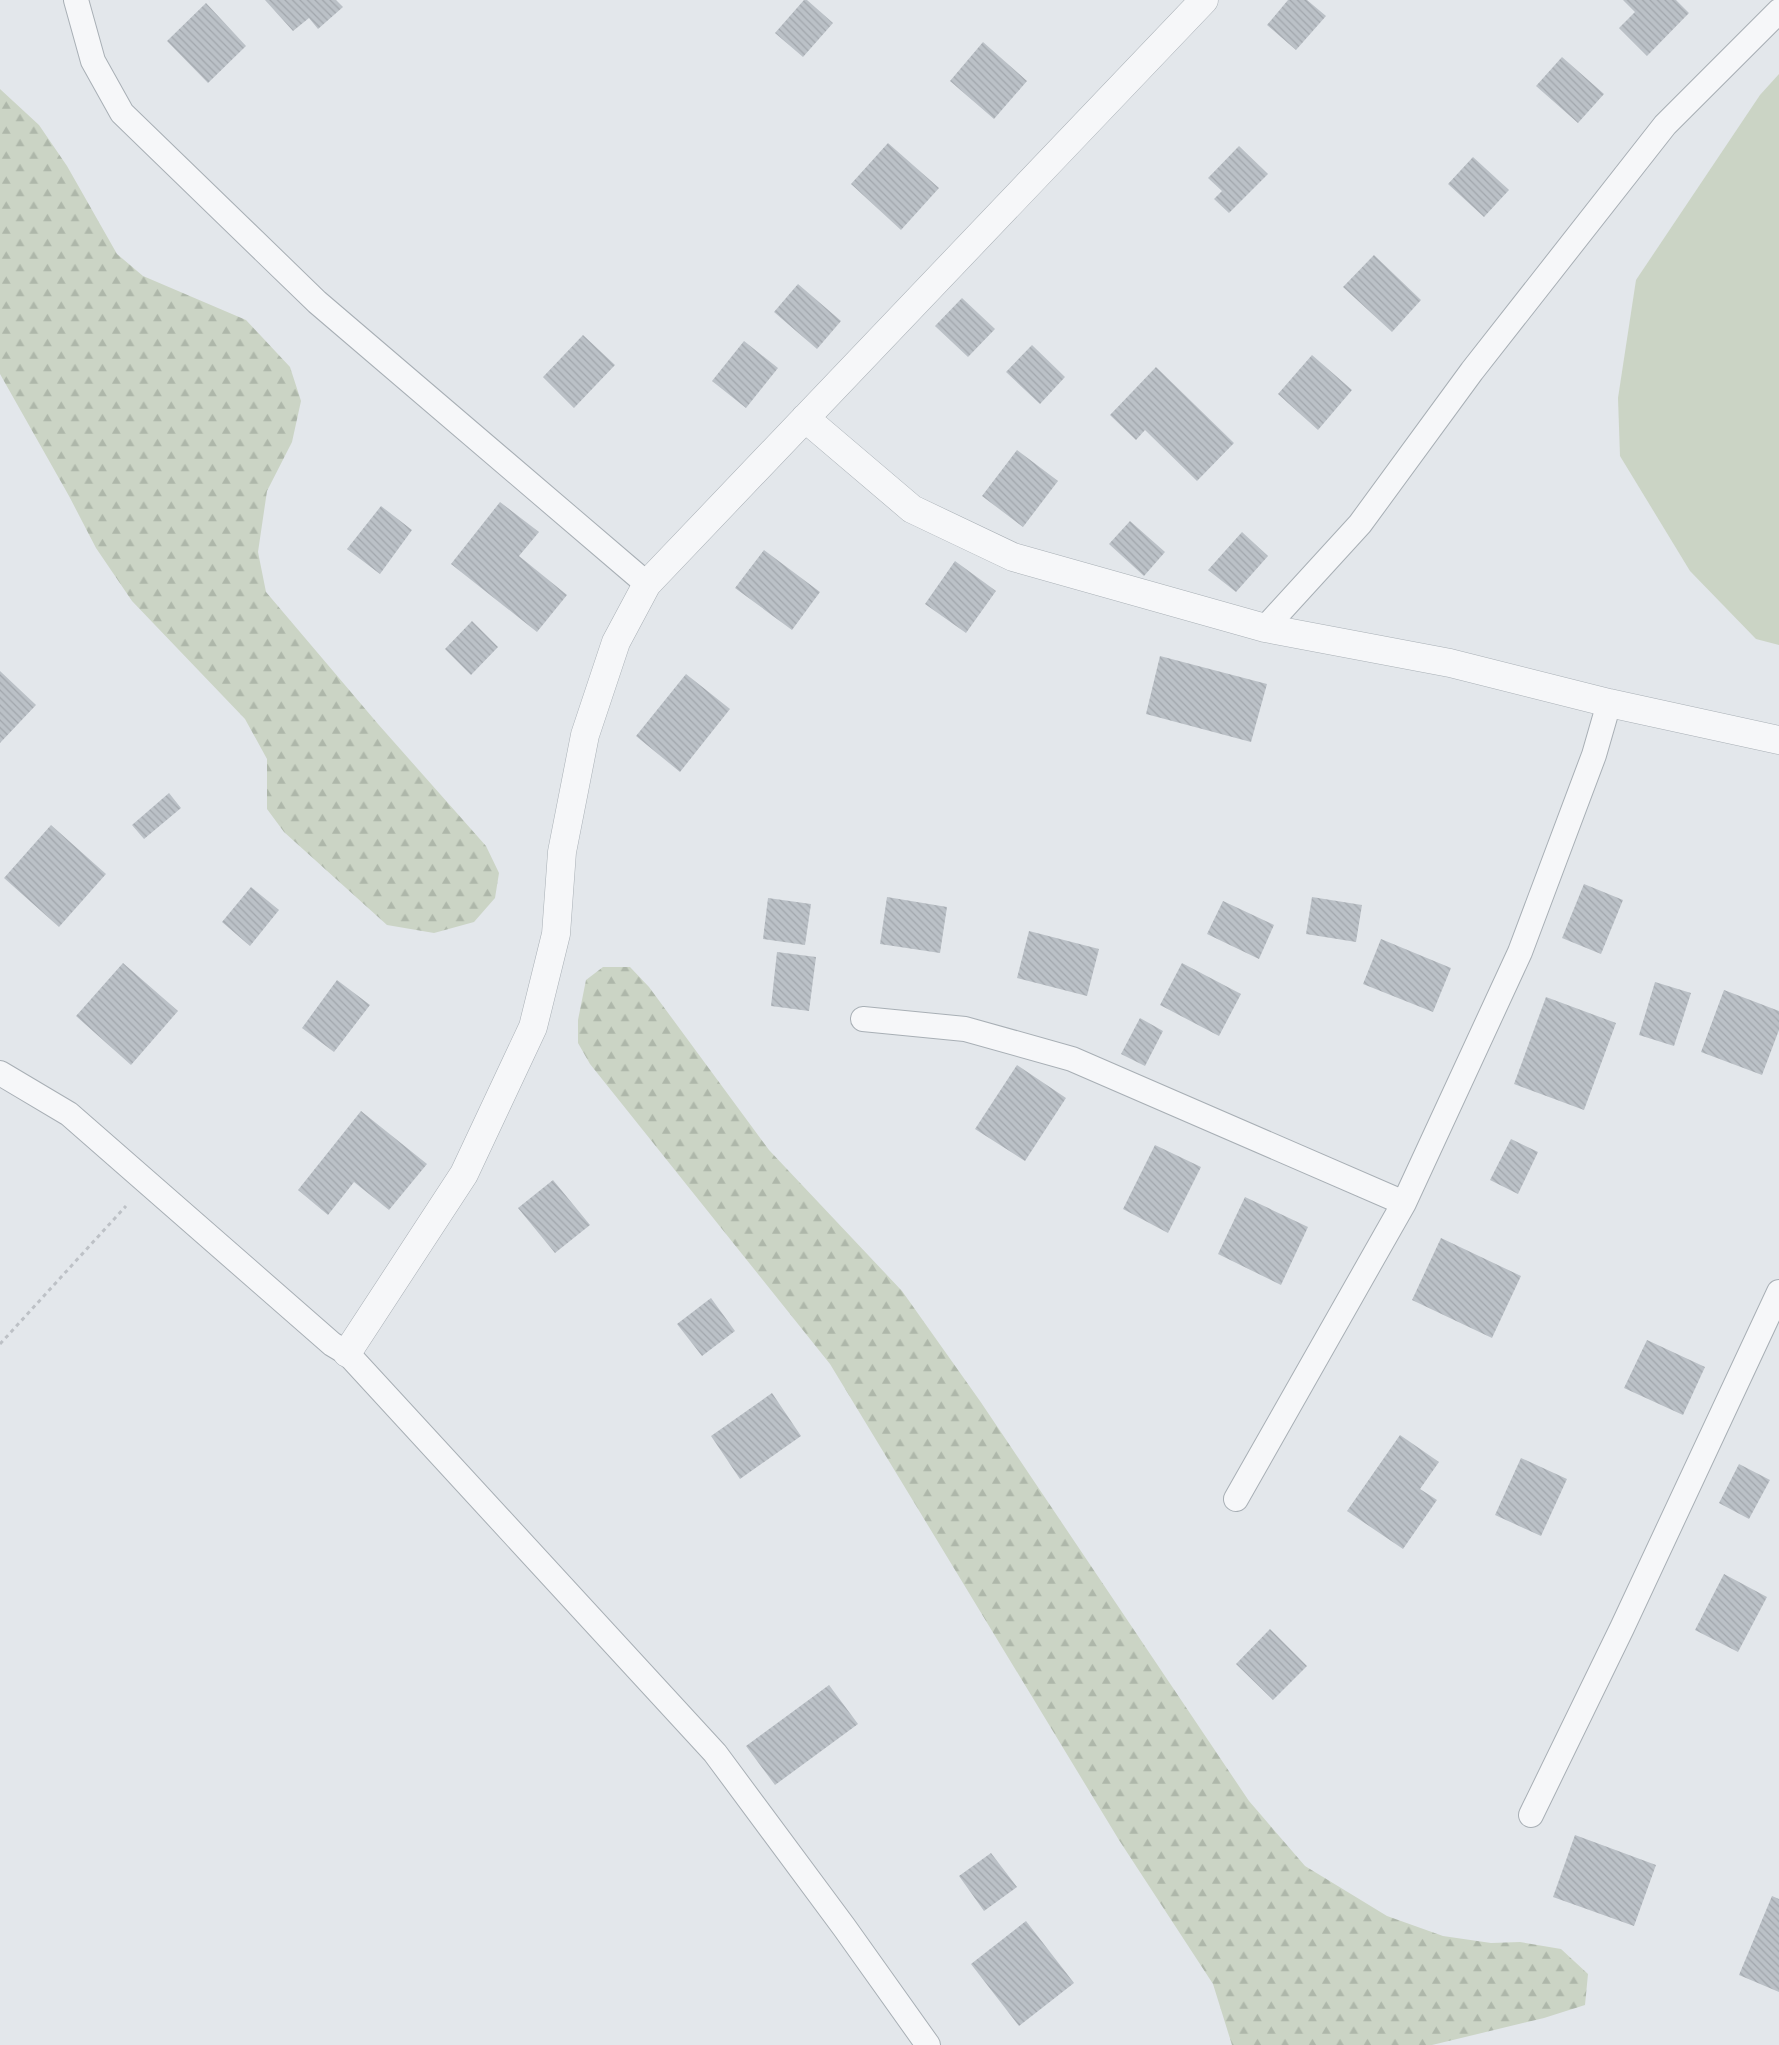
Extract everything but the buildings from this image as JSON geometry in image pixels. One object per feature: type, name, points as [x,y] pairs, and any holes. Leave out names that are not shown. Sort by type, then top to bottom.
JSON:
[{"type":"street","points":[[347,1353],[464,1174],[533,1027],[556,934],[562,852],[586,735],[616,642],[647,584],[1204,0]]},
{"type":"street","points":[[805,418],[912,508],[1014,557],[1265,628],[1450,663],[1609,703],[1779,740]]},
{"type":"lane","points":[[76,0],[93,60],[122,113],[317,302],[647,584]]},
{"type":"lane","points":[[1265,628],[1360,524],[1472,371],[1665,125],[1779,11]]},
{"type":"lane","points":[[1236,1499],[1404,1203],[1520,952],[1594,755],[1609,703]]},
{"type":"lane","points":[[862,1019],[965,1029],[1072,1059],[1404,1203]]},
{"type":"lane","points":[[0,1073],[69,1114],[332,1344],[347,1353],[715,1753],[844,1927],[928,2045]]},
{"type":"lane","points":[[1531,1815],[1622,1628],[1779,1292]]},
{"type":"path","points":[[0,1344],[149,1182]]},
{"type":"green space","points":[[1779,74],[1779,645],[1756,639],[1690,571],[1620,456],[1618,398],[1636,280],[1760,95]]},
{"type":"green space","points":[[0,89],[39,125],[67,166],[117,254],[143,276],[246,320],[290,367],[301,401],[292,442],[267,491],[258,552],[266,592],[378,724],[486,846],[499,873],[495,898],[474,922],[434,933],[387,925],[284,832],[267,809],[267,759],[245,719],[132,601],[96,548],[0,374]]},
{"type":"green space","points":[[603,967],[630,967],[649,987],[769,1150],[902,1291],[980,1401],[1249,1801],[1305,1866],[1387,1916],[1443,1936],[1491,1943],[1520,1942],[1561,1949],[1588,1974],[1585,2005],[1544,2018],[1432,2045],[1232,2045],[1213,1984],[1119,1840],[830,1364],[590,1064],[578,1043],[578,1020],[586,980]]}]
